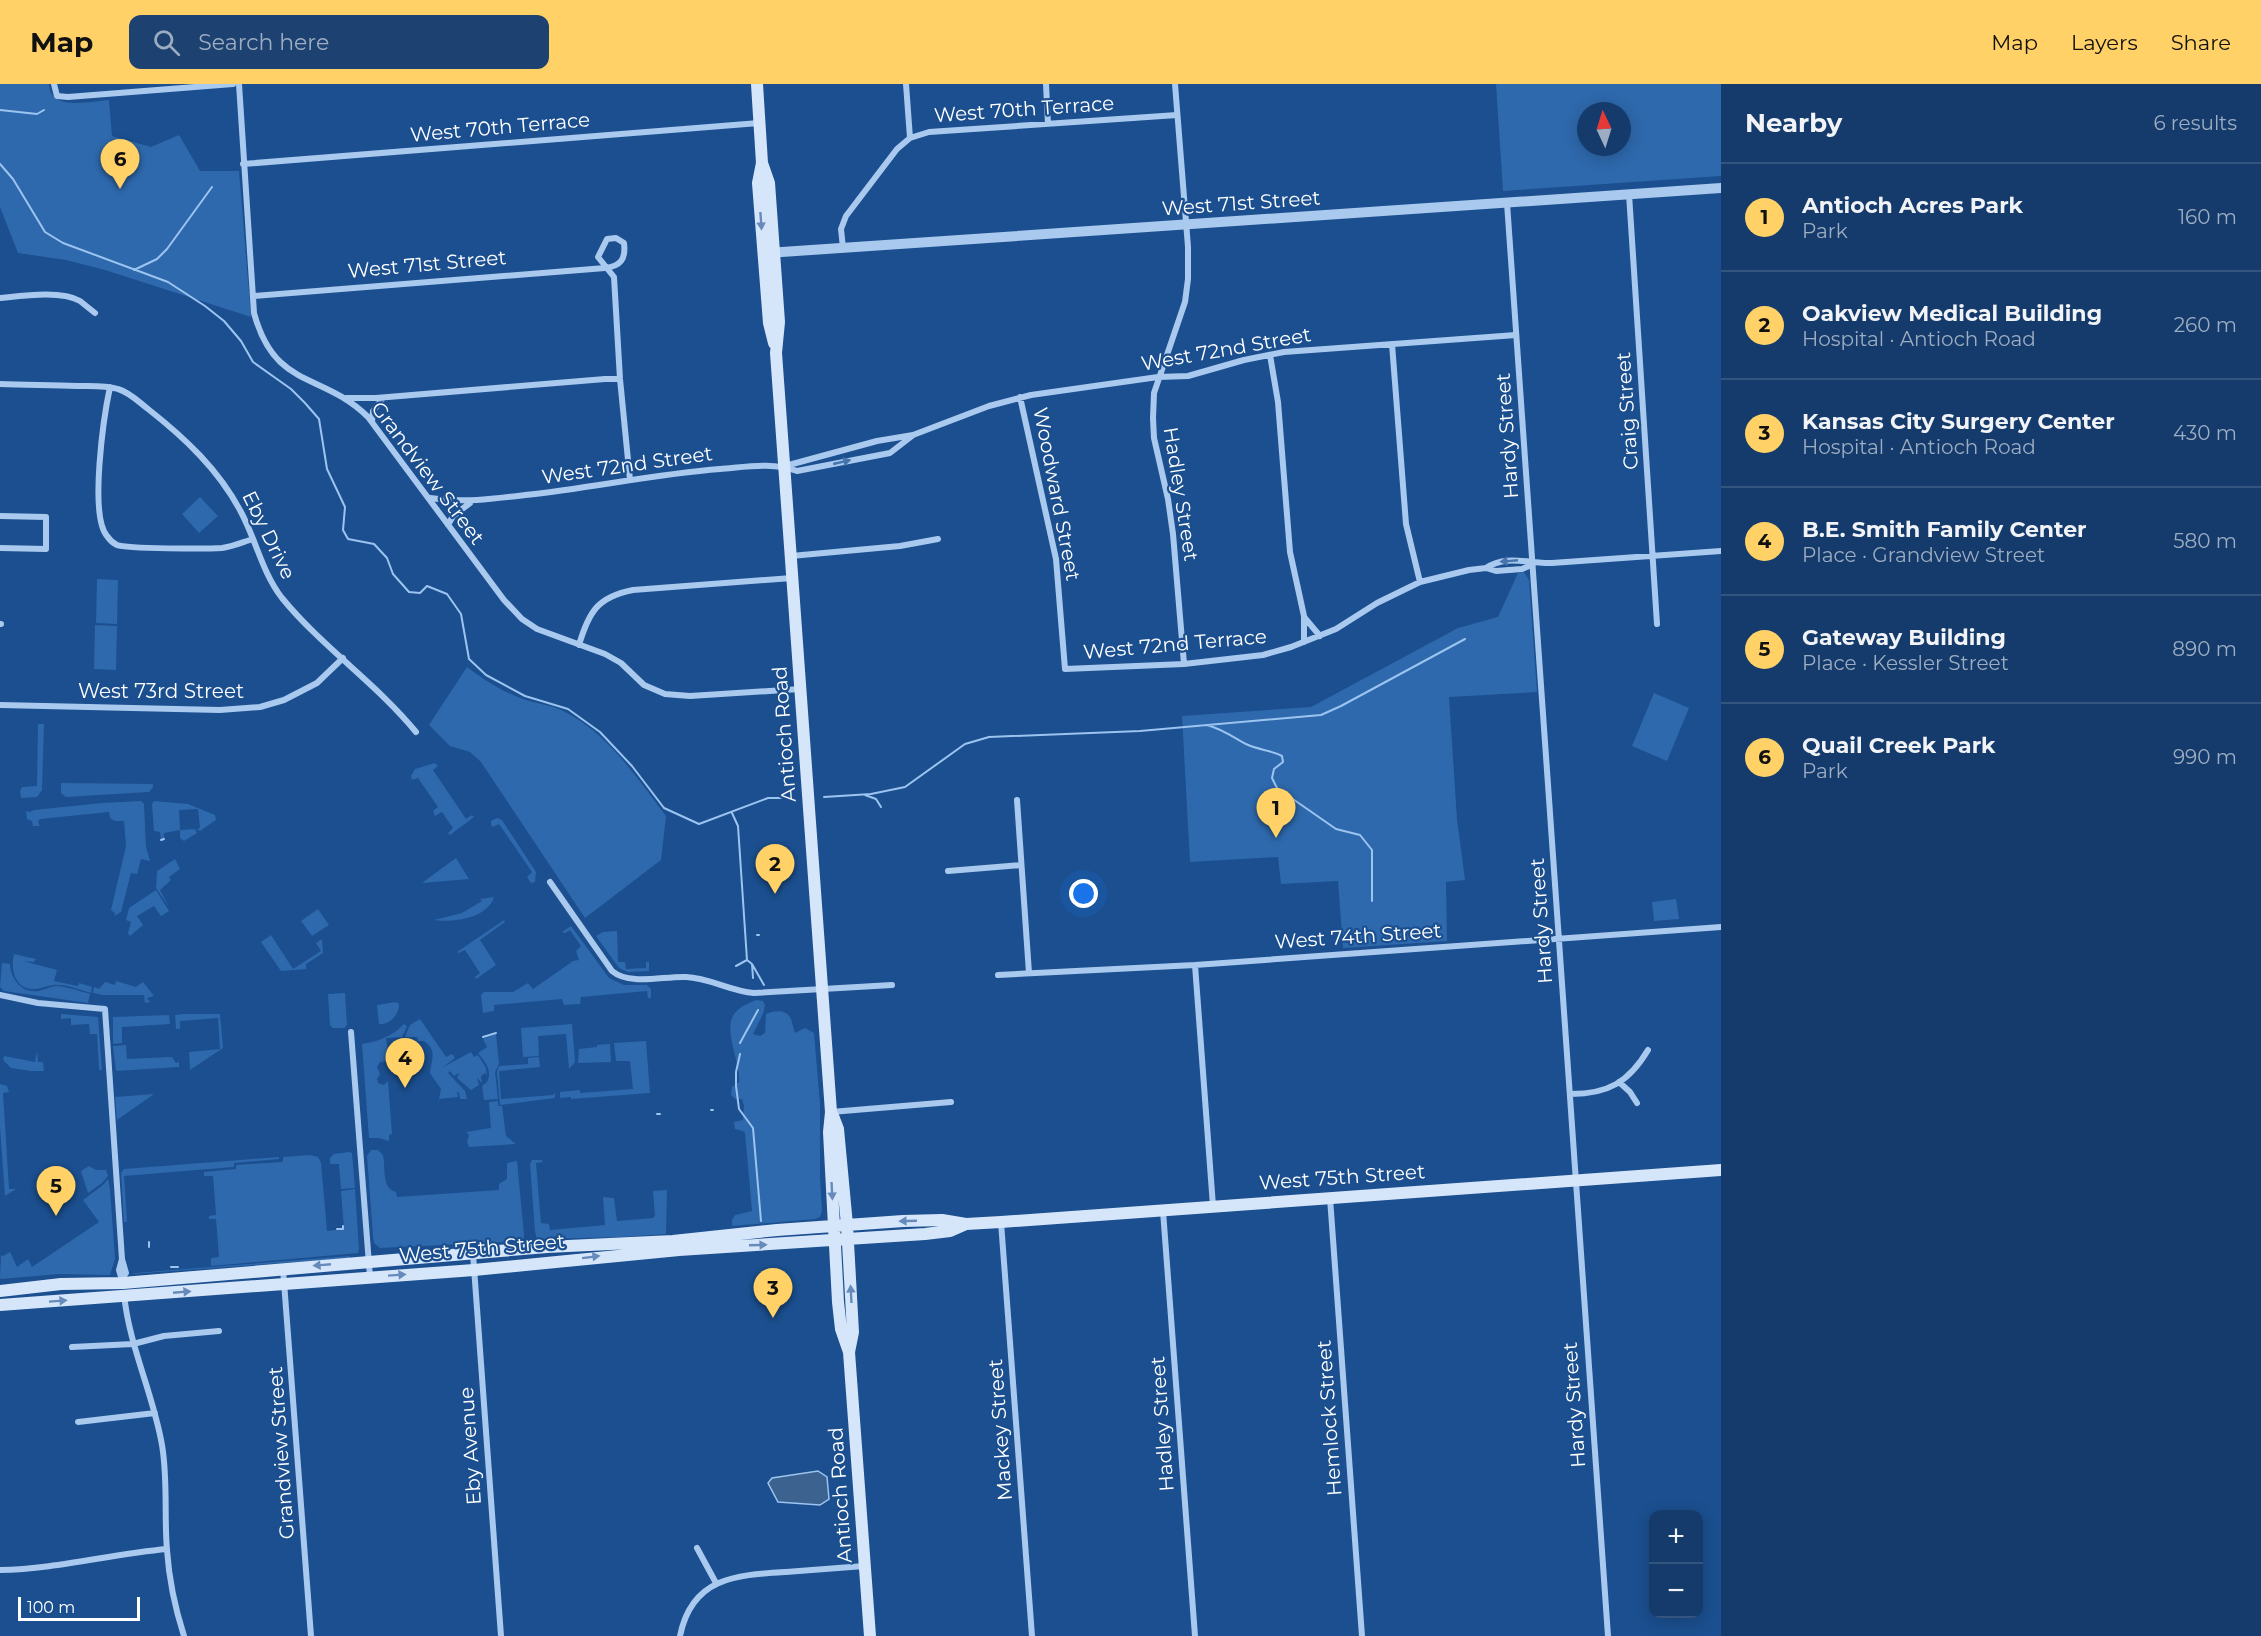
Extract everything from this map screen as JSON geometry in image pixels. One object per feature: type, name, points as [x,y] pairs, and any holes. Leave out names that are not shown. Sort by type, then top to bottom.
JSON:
[{"type":"main road","name":"Antioch Road","points":[[757,84],[762,163],[758,183],[769,253],[769,323],[776,353],[785,466],[831,1112],[838,1129],[840,1225],[853,1332],[849,1352],[870,1636]]},
{"type":"main road","name":"West 75th Street","points":[[0,1291],[61,1284],[283,1269],[547,1247],[663,1242],[840,1225],[942,1220],[966,1224],[1001,1222],[1721,1170]]},
{"type":"main road","name":"West 75th Street","points":[[0,1305],[474,1270],[656,1251],[925,1234],[950,1231],[966,1224]]},
{"type":"street","points":[[54,84],[57,96],[233,84]]},
{"type":"street","name":"Grandview Street","points":[[238,84],[254,313],[260,333],[275,358],[299,376],[344,398],[360,410],[414,482],[430,498],[504,600],[522,619],[550,635],[605,654],[621,663],[644,685],[675,696],[800,689]]},
{"type":"street","points":[[843,248],[841,229],[846,216],[897,148],[910,138],[906,84]]},
{"type":"street","points":[[1046,84],[1048,124]]},
{"type":"street","name":"Hadley Street","points":[[1175,84],[1189,264],[1185,302],[1154,393],[1154,438],[1168,499],[1173,534],[1184,664]]},
{"type":"street","name":"West 70th Terrace","points":[[910,138],[929,132],[1177,115]]},
{"type":"street","name":"West 70th Terrace","points":[[243,164],[760,123]]},
{"type":"street","name":"West 71st Street","points":[[769,253],[1721,188]]},
{"type":"street","name":"Craig Street","points":[[1629,194],[1657,624]]},
{"type":"street","name":"Hardy Street","points":[[1507,203],[1576,1180],[1589,1400],[1608,1636]]},
{"type":"street","points":[[605,268],[615,267],[622,262],[625,253],[624,243],[616,238],[607,240],[598,257],[605,268],[614,277],[620,379],[630,480]]},
{"type":"street","name":"West 71st Street","points":[[253,296],[605,268]]},
{"type":"street","points":[[0,298],[33,295],[68,298],[78,300],[95,313]]},
{"type":"street","name":"West 72nd Street","points":[[430,498],[460,502],[473,501],[559,492],[692,471],[767,465],[785,466],[877,441],[913,435],[989,406],[1020,397],[1078,387],[1188,376],[1284,352],[1516,335]]},
{"type":"street","points":[[1392,344],[1406,524],[1420,582]]},
{"type":"street","points":[[1270,355],[1278,402],[1290,552],[1304,616],[1304,642]]},
{"type":"street","points":[[344,398],[382,398],[558,382],[620,379]]},
{"type":"street","name":"Eby Drive","points":[[0,384],[110,387],[129,394],[199,453],[230,493],[248,524],[262,564],[280,596],[312,630],[400,712],[416,732]]},
{"type":"street","points":[[110,387],[100,443],[99,513],[101,526],[108,537],[118,545],[135,547],[222,548],[253,539]]},
{"type":"street","name":"Woodward Street","points":[[1020,397],[1055,548],[1065,669]]},
{"type":"street","points":[[371,423],[373,411],[382,398]]},
{"type":"street","name":"West 72nd Street","points":[[785,466],[797,471],[890,453],[913,435]]},
{"type":"street","points":[[448,525],[453,516],[473,501]]},
{"type":"street","points":[[0,516],[46,518],[46,549],[0,548]]},
{"type":"street","points":[[791,556],[859,551],[938,539]]},
{"type":"street","name":"West 72nd Terrace","points":[[1065,669],[1184,664],[1263,654],[1304,642],[1336,629],[1377,603],[1420,582],[1469,570],[1486,568],[1496,571],[1522,569],[1533,564],[1721,551]]},
{"type":"street","points":[[579,645],[586,622],[594,609],[618,593],[792,578]]},
{"type":"street","points":[[1304,616],[1320,636]]},
{"type":"street","name":"West 73rd Street","points":[[0,705],[220,710],[260,707],[284,700],[316,683],[343,658]]},
{"type":"street","points":[[1017,800],[1029,973]]},
{"type":"street","points":[[948,871],[1021,865]]},
{"type":"street","points":[[550,882],[612,970],[623,977],[694,977],[746,992],[892,985]]},
{"type":"street","name":"West 74th Street","points":[[998,975],[1196,965],[1721,927]]},
{"type":"street","points":[[1196,965],[1213,1206]]},
{"type":"street","points":[[0,995],[38,1003],[105,1009],[122,1259],[119,1270],[123,1280],[133,1344],[155,1413],[162,1447],[167,1489],[167,1549],[174,1597],[184,1636]]},
{"type":"street","points":[[351,1032],[370,1277]]},
{"type":"street","points":[[1570,1094],[1600,1090],[1619,1082],[1631,1074],[1648,1050]]},
{"type":"street","points":[[1619,1082],[1630,1092],[1637,1103]]},
{"type":"street","points":[[831,1112],[951,1102]]},
{"type":"street","name":"Hemlock Street","points":[[1330,1198],[1362,1636]]},
{"type":"street","name":"Hadley Street","points":[[1163,1210],[1194,1636]]},
{"type":"street","name":"Mackey Street","points":[[1001,1222],[1032,1636]]},
{"type":"street","name":"Eby Avenue","points":[[473,1254],[501,1636]]},
{"type":"street","name":"Grandview Street","points":[[283,1269],[311,1636]]},
{"type":"street","points":[[72,1347],[133,1344],[164,1336],[219,1331]]},
{"type":"street","points":[[78,1422],[155,1413]]},
{"type":"street","points":[[697,1548],[716,1583]]},
{"type":"street","points":[[0,1570],[167,1549]]},
{"type":"street","points":[[680,1636],[682,1625],[693,1604],[716,1583],[745,1575],[865,1566]]},
{"type":"shaded area","points":[[0,84],[49,84],[51,93],[63,102],[82,103],[109,100],[112,136],[151,147],[179,135],[200,171],[239,171],[251,317],[105,270],[66,260],[18,253],[0,207]]},
{"type":"shaded area","points":[[1496,84],[1721,84],[1721,176],[1503,191]]},
{"type":"shaded area","points":[[200,497],[218,516],[199,533],[182,514]]},
{"type":"shaded area","points":[[1524,572],[1529,580],[1537,692],[1449,697],[1457,819],[1465,880],[1446,882],[1447,941],[1343,948],[1338,881],[1281,884],[1278,857],[1190,862],[1182,716],[1311,707],[1458,628],[1498,617],[1518,573]]},
{"type":"shaded area","points":[[97,579],[118,580],[117,624],[96,623]]},
{"type":"shaded area","points":[[95,625],[117,626],[116,670],[94,669]]},
{"type":"shaded area","points":[[467,667],[508,693],[557,708],[582,722],[622,759],[666,816],[661,860],[585,918],[481,762],[470,752],[450,746],[429,725]]},
{"type":"shaded area","points":[[1654,693],[1689,708],[1667,761],[1632,746]]},
{"type":"shaded area","points":[[38,724],[44,724],[42,790],[37,797],[21,798],[22,787],[37,786]]},
{"type":"shaded area","points":[[435,763],[438,766],[433,770],[466,819],[472,815],[474,817],[450,835],[448,833],[453,828],[442,812],[435,816],[433,811],[438,807],[418,778],[412,780],[411,776],[415,769]]},
{"type":"shaded area","points":[[61,783],[153,784],[153,787],[149,792],[66,797],[61,793]]},
{"type":"shaded area","points":[[141,801],[144,804],[146,847],[150,861],[141,859],[137,874],[131,873],[121,912],[114,916],[115,913],[111,910],[126,846],[124,821],[115,821],[110,818],[109,812],[40,819],[38,822],[40,826],[33,826],[32,821],[27,819],[26,811]]},
{"type":"shaded area","points":[[154,801],[188,804],[215,815],[216,820],[200,831],[197,829],[200,828],[198,809],[179,810],[180,830],[164,833],[164,839],[161,839],[160,832],[154,831],[152,804]]},
{"type":"shaded area","points":[[497,818],[502,820],[536,872],[535,882],[531,883],[527,877],[532,872],[499,824],[493,827],[491,825],[491,821]]},
{"type":"shaded area","points":[[195,829],[197,833],[184,841],[180,838],[180,830]]},
{"type":"shaded area","points":[[456,858],[469,879],[422,883]]},
{"type":"shaded area","points":[[175,859],[180,869],[169,877],[171,880],[160,890],[169,907],[156,888],[157,871]]},
{"type":"shaded area","points":[[156,890],[169,911],[161,916],[154,906],[137,916],[143,925],[130,936],[128,933],[131,922],[126,920],[129,908]]},
{"type":"shaded area","points":[[494,897],[485,910],[469,918],[451,921],[434,920],[462,913],[482,901],[480,899]]},
{"type":"shaded area","points":[[1676,899],[1679,919],[1654,921],[1652,902]]},
{"type":"shaded area","points":[[318,909],[329,925],[312,936],[301,921]]},
{"type":"shaded area","points":[[504,920],[505,922],[480,940],[496,965],[476,979],[475,977],[480,973],[465,950],[457,952]]},
{"type":"shaded area","points":[[571,926],[609,978],[624,985],[647,985],[651,989],[651,998],[648,998],[647,991],[581,997],[580,1004],[564,1005],[562,999],[494,1005],[494,1011],[483,1013],[481,995],[484,992],[513,992],[528,983],[533,989],[573,961],[579,960],[576,951],[581,946],[570,930],[562,932]]},
{"type":"shaded area","points":[[617,931],[618,962],[625,962],[626,969],[646,968],[646,962],[649,962],[649,971],[628,972],[619,968],[596,936],[603,932]]},
{"type":"shaded area","points":[[271,935],[293,969],[321,951],[316,943],[322,939],[323,953],[306,964],[306,969],[281,971],[261,942]]},
{"type":"shaded area","points":[[14,954],[36,959],[34,962],[23,961],[57,970],[54,981],[78,986],[79,983],[92,987],[91,993],[62,985],[35,989],[23,986],[15,978]]},
{"type":"shaded area","points":[[2,963],[10,964],[15,980],[27,990],[38,991],[54,986],[65,987],[90,994],[88,1003],[4,991],[0,987]]},
{"type":"shaded area","points":[[116,981],[136,987],[143,982],[154,996],[147,998],[150,1002],[145,1003],[144,995],[93,993],[94,987],[99,989],[105,982],[115,985]]},
{"type":"shaded area","points":[[345,993],[347,1025],[344,1028],[333,1028],[330,1025],[328,994]]},
{"type":"shaded area","points":[[756,1000],[763,1001],[765,1005],[753,1034],[760,1036],[765,1033],[766,1014],[776,1011],[787,1013],[795,1033],[805,1028],[814,1033],[820,1104],[822,1211],[820,1217],[815,1219],[732,1226],[735,1215],[752,1211],[745,1133],[735,1129],[734,1122],[743,1120],[744,1106],[742,1099],[735,1099],[731,1095],[732,1087],[739,1082],[739,1074],[732,1044],[731,1024],[733,1016],[739,1009]]},
{"type":"shaded area","points":[[396,1002],[399,1008],[396,1015],[387,1023],[379,1024],[377,1005]]},
{"type":"shaded area","points":[[61,1014],[98,1017],[102,1070],[99,1070],[97,1034],[90,1034],[89,1024],[71,1025],[71,1018],[61,1019]]},
{"type":"shaded area","points":[[220,1014],[223,1048],[190,1070],[189,1052],[220,1049],[218,1018],[180,1021],[180,1029],[176,1029],[175,1015]]},
{"type":"shaded area","points":[[169,1015],[170,1024],[122,1027],[122,1043],[113,1044],[113,1017]]},
{"type":"shaded area","points":[[420,1019],[446,1057],[452,1054],[455,1058],[443,1067],[471,1052],[474,1057],[478,1055],[486,1068],[487,1076],[485,1073],[481,1076],[482,1083],[477,1078],[479,1085],[471,1090],[457,1078],[459,1073],[454,1076],[450,1071],[448,1073],[465,1091],[467,1099],[460,1099],[459,1092],[457,1092],[458,1097],[439,1099],[441,1089],[430,1073],[433,1056],[431,1048],[424,1041],[418,1041],[417,1037],[405,1037],[410,1025]]},
{"type":"shaded area","points":[[404,1024],[407,1026],[402,1037],[386,1038],[389,1061],[380,1062],[377,1067],[380,1074],[377,1079],[378,1083],[384,1085],[388,1081],[392,1134],[389,1135],[389,1141],[369,1138],[362,1044],[385,1038]]},
{"type":"shaded area","points":[[572,1024],[575,1062],[569,1069],[566,1034],[538,1036],[539,1056],[523,1057],[521,1028]]},
{"type":"shaded area","points":[[496,1034],[499,1064],[495,1072],[498,1099],[484,1100],[482,1086],[489,1078],[489,1070],[478,1053],[487,1047],[483,1039]]},
{"type":"shaded area","points":[[646,1041],[650,1093],[560,1098],[560,1092],[580,1090],[580,1093],[633,1089],[630,1061],[616,1061],[614,1043]]},
{"type":"shaded area","points":[[610,1044],[611,1062],[578,1063],[579,1049]]},
{"type":"shaded area","points":[[126,1045],[127,1059],[172,1057],[176,1063],[179,1062],[179,1067],[116,1071],[113,1046]]},
{"type":"shaded area","points":[[37,1051],[38,1062],[43,1062],[44,1071],[11,1068],[3,1060],[4,1056],[35,1062]]},
{"type":"shaded area","points":[[539,1057],[540,1067],[499,1071],[501,1099],[553,1095],[555,1092],[555,1098],[500,1105],[497,1072],[499,1066],[528,1064],[528,1058]]},
{"type":"shaded area","points":[[0,1084],[7,1086],[9,1092],[3,1093],[9,1189],[16,1189],[5,1196],[0,1127]]},
{"type":"shaded area","points":[[154,1094],[117,1120],[115,1097]]},
{"type":"shaded area","points":[[498,1101],[498,1106],[502,1106],[506,1136],[516,1144],[469,1147],[467,1142],[469,1135],[466,1132],[491,1128],[489,1102]]},
{"type":"shaded area","points":[[371,1150],[378,1150],[383,1155],[386,1182],[391,1190],[396,1192],[397,1197],[499,1190],[499,1184],[507,1179],[507,1163],[517,1161],[523,1241],[380,1248],[374,1243],[373,1236],[367,1156]]},
{"type":"shaded area","points":[[352,1153],[355,1188],[341,1189],[339,1164],[330,1164],[330,1158],[334,1154]]},
{"type":"shaded area","points":[[310,1155],[318,1157],[321,1163],[327,1231],[344,1229],[341,1191],[355,1189],[358,1253],[211,1266],[211,1258],[219,1257],[216,1219],[209,1219],[209,1216],[216,1215],[213,1176],[204,1176],[204,1172],[236,1169],[236,1165],[283,1162],[283,1157]]},
{"type":"shaded area","points":[[279,1157],[279,1159],[234,1163],[234,1167],[124,1176],[127,1222],[124,1222],[121,1173],[124,1169]]},
{"type":"shaded area","points":[[532,1160],[543,1162],[536,1163],[541,1223],[549,1224],[550,1230],[605,1225],[603,1197],[614,1198],[617,1221],[653,1218],[655,1216],[653,1191],[667,1190],[666,1234],[537,1239],[530,1164]]},
{"type":"shaded area","points":[[89,1166],[96,1170],[106,1170],[108,1176],[88,1193],[81,1171]]},
{"type":"shaded area","points":[[108,1179],[115,1259],[110,1275],[59,1274],[0,1279],[1,1255],[10,1252],[17,1267],[28,1259],[32,1267],[99,1222],[83,1200]]},
{"type":"shaded area","points":[[350,1256],[350,1258],[132,1274],[135,1273]]},
{"type":"shaded area","points":[[818,1471],[827,1477],[829,1499],[820,1505],[778,1502],[768,1483],[772,1478]]},
{"type":"waterway","points":[[0,110],[37,114],[44,110]]},
{"type":"waterway","points":[[0,164],[13,179],[45,232],[63,243],[168,282],[205,306],[224,321],[241,341],[253,362],[291,389],[305,403],[319,419],[327,469],[345,507],[343,530],[348,539],[374,544],[387,558],[393,574],[409,592],[420,593],[427,586],[447,594],[461,614],[469,659],[486,675],[525,696],[568,709],[600,732],[632,766],[664,808],[699,824],[768,798],[791,798]]},
{"type":"waterway","points":[[134,270],[157,259],[167,249],[212,187]]},
{"type":"waterway","points":[[824,797],[871,794],[905,787],[965,744],[989,737],[1140,731],[1321,715],[1465,639]]},
{"type":"waterway","points":[[1207,725],[1251,746],[1282,756],[1283,762],[1274,769],[1272,778],[1277,788],[1336,829],[1360,835],[1372,850],[1372,901]]},
{"type":"waterway","points":[[865,795],[876,799],[881,807]]},
{"type":"waterway","points":[[732,813],[738,826],[747,960],[752,964],[753,978]]},
{"type":"waterway","points":[[736,966],[747,960]]},
{"type":"waterway","points":[[752,964],[764,985]]},
{"type":"waterway","points":[[740,1043],[758,1010]]},
{"type":"waterway","points":[[483,1037],[496,1033]]},
{"type":"waterway","points":[[740,1054],[736,1086],[739,1109],[753,1128],[761,1221]]},
{"type":"waterway","points":[[337,1229],[343,1229],[343,1226]]},
{"type":"waterway","points":[[149,1242],[149,1247]]},
{"type":"waterway","points":[[171,1267],[178,1267]]},
{"type":"place","name":"Quail Creek Park","points":[[120,189]]},
{"type":"place","name":"Antioch Acres Park","points":[[1276,838]]},
{"type":"place","name":"Oakview Medical Building","points":[[775,894]]},
{"type":"place","name":"B.E. Smith Family Center","points":[[405,1088]]},
{"type":"place","name":"Gateway Building","points":[[56,1216]]},
{"type":"place","name":"Kansas City Surgery Center","points":[[773,1318]]}]
